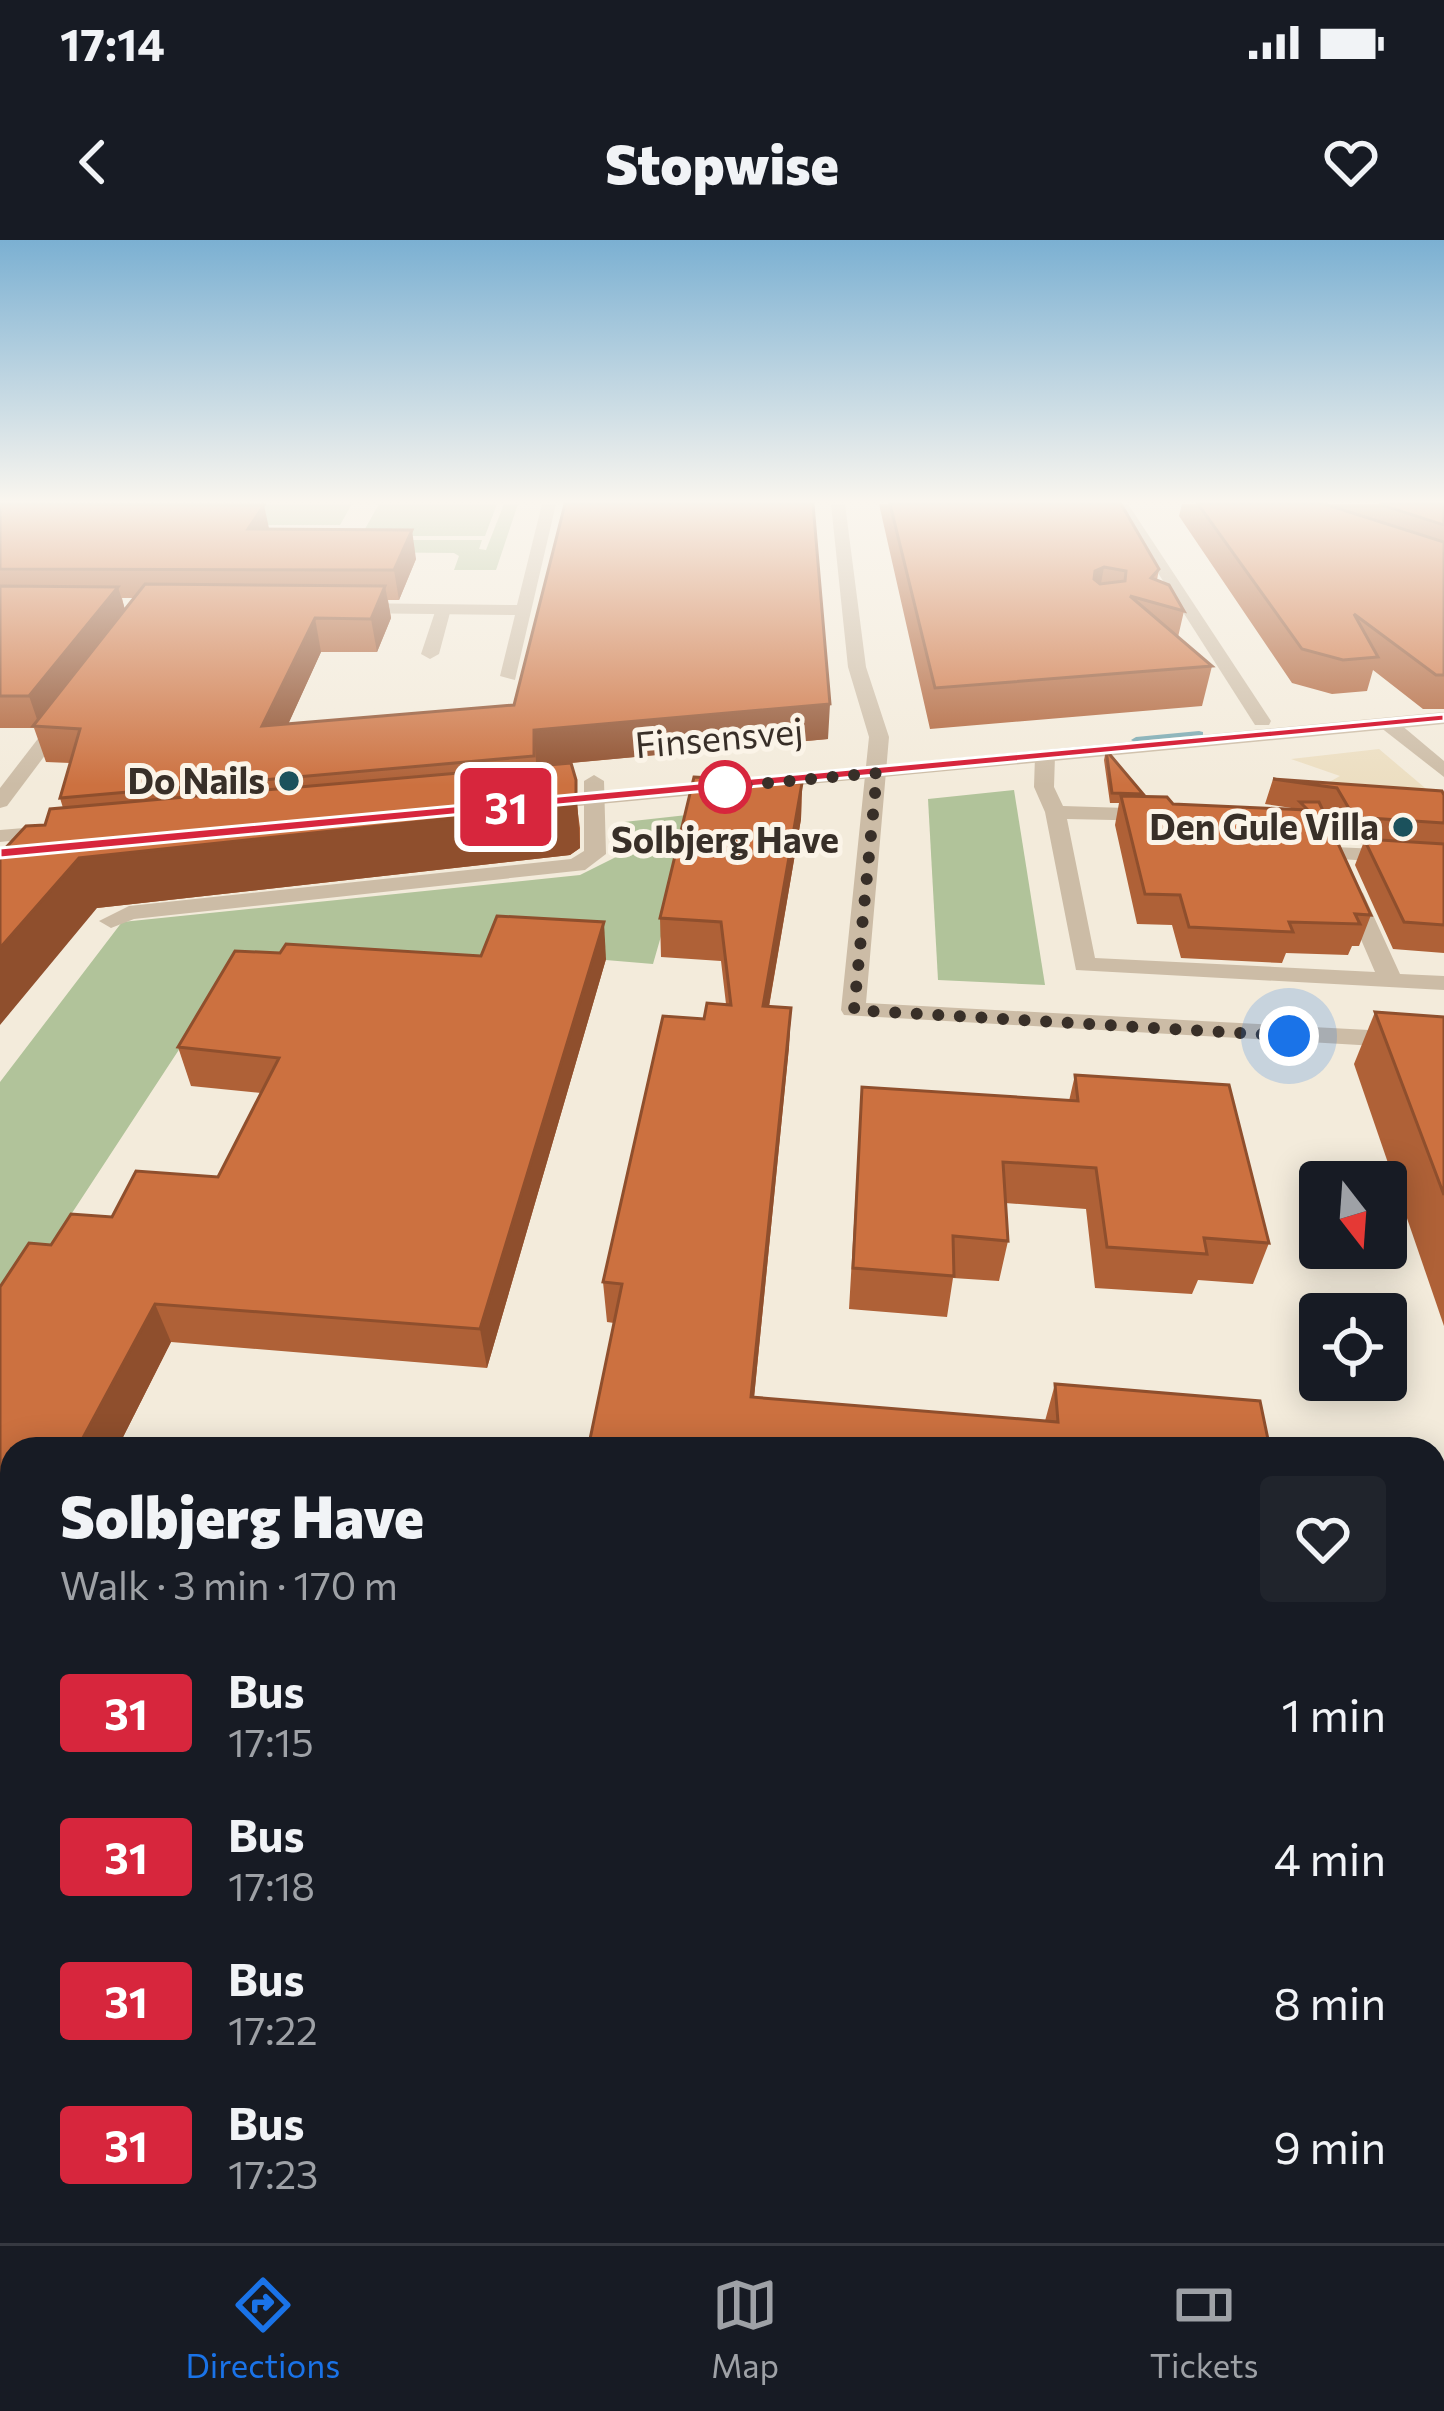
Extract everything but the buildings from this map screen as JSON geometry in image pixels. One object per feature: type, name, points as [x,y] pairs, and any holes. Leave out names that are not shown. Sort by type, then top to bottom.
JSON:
[{"type":"street","points":[[509,676],[527,597]]},
{"type":"street","points":[[849,597],[857,667],[879,737],[854,1010],[1444,1042]]},
{"type":"street","points":[[1176,597],[1262,721]]},
{"type":"street","points":[[324,608],[524,610]]},
{"type":"street","points":[[430,654],[443,609]]},
{"type":"street","points":[[0,802],[80,696]]},
{"type":"street","name":"Finsensvej","points":[[878,765],[1045,756],[1380,717],[1444,704]]},
{"type":"street","points":[[1380,717],[1444,771]]},
{"type":"street","name":"Finsensvej","points":[[505,807],[596,790],[878,765],[1262,721],[1444,718]]},
{"type":"street","points":[[1045,756],[1044,787],[1055,812],[1084,965],[1444,983]]},
{"type":"street","name":"Finsensvej","points":[[524,788],[596,790]]},
{"type":"street","points":[[111,921],[129,914],[577,865],[595,854],[596,790]]},
{"type":"street","points":[[1055,812],[1188,817]]},
{"type":"street","points":[[30,833],[81,837],[4,852],[30,833]]},
{"type":"street","points":[[1391,980],[1331,845],[1444,859]]},
{"type":"green space","points":[[1014,790],[1045,985],[938,980],[928,799]]},
{"type":"green space","points":[[696,814],[653,964],[499,951],[490,964],[220,987],[0,1323],[0,1082],[122,922],[580,875],[616,857],[615,823]]},
{"type":"shaded area","points":[[1379,749],[1444,804],[1322,786],[1340,776],[1291,759]]},
{"type":"waterway","points":[[1136,740],[1199,734]]},
{"type":"bus line","name":"31","points":[[0,853],[1444,718]]},
{"type":"place","name":"Do Nails","points":[[289,781]]},
{"type":"place","name":"Solbjerg Have","points":[[725,787]]},
{"type":"place","name":"Den Gule Villa","points":[[1403,827]]},
{"type":"route","points":[[725,787],[877,773],[854,1010],[1289,1036]]}]
